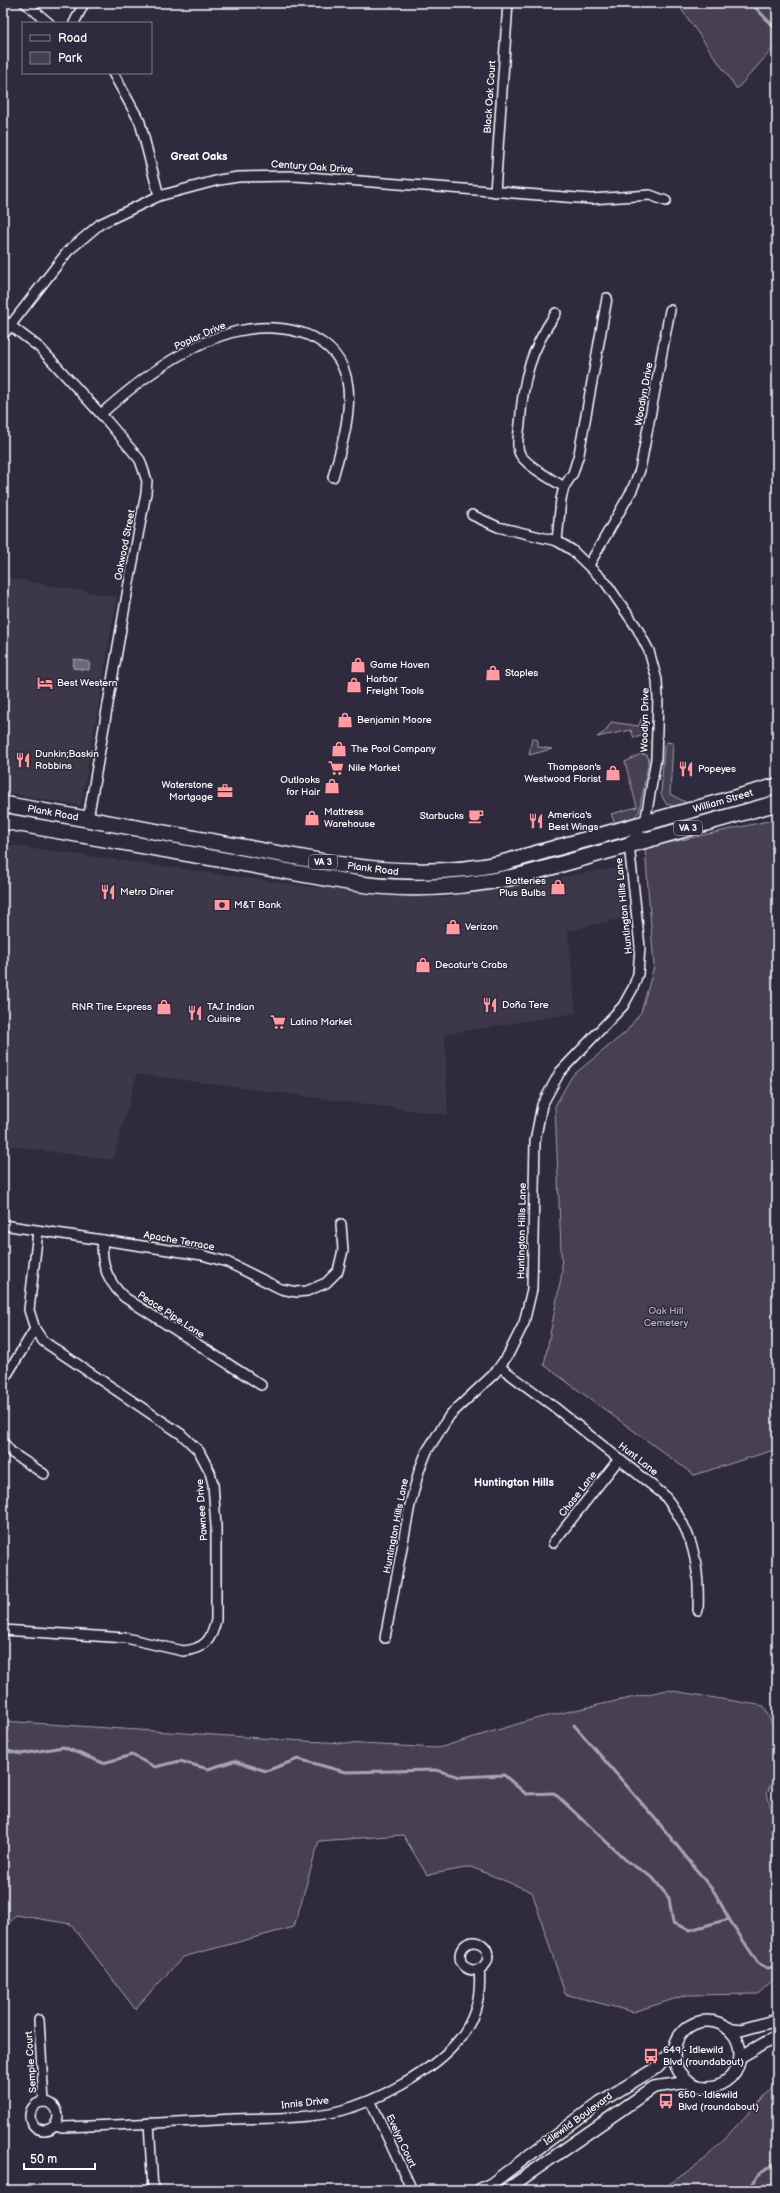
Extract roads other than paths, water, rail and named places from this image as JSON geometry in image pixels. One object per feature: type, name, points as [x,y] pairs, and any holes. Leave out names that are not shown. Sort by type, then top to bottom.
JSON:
[{"type":"highway","name":"William Street","points":[[645,823],[777,786]]},
{"type":"highway","name":"William Street","points":[[629,844],[777,803]]},
{"type":"highway","name":"Plank Road","points":[[3,804],[368,869],[424,872],[486,866],[645,823]]},
{"type":"highway","name":"Plank Road","points":[[3,821],[382,888],[426,889],[458,887],[499,880],[629,844]]},
{"type":"highway","points":[[124,843],[140,840],[150,831]]},
{"type":"highway","points":[[173,852],[178,844],[207,841]]},
{"type":"street","points":[[25,3],[48,22]]},
{"type":"street","points":[[74,22],[84,3]]},
{"type":"street","name":"Black Oak Court","points":[[495,192],[508,3]]},
{"type":"street","points":[[115,74],[140,122],[159,196]]},
{"type":"street","name":"Century Oak Drive","points":[[3,335],[7,323],[68,251],[83,236],[100,224],[159,196],[232,178],[269,175],[591,199],[650,195],[666,201]]},
{"type":"street","points":[[557,541],[561,499],[564,487],[573,473],[579,454],[607,298]]},
{"type":"street","name":"Woodlyn Drive","points":[[589,565],[632,490],[640,470],[670,310]]},
{"type":"street","points":[[556,313],[541,338],[526,374],[518,446],[522,456],[564,487]]},
{"type":"street","name":"Oakwood Street","points":[[7,323],[40,348],[101,414],[140,460],[147,481],[88,820]]},
{"type":"street","name":"Poplar Drive","points":[[101,414],[150,375],[189,352],[217,338],[238,331],[283,330],[300,332],[319,340],[339,361],[345,374],[348,401],[342,446],[333,477]]},
{"type":"street","name":"Woodlyn Drive","points":[[472,515],[498,527],[557,541],[572,550],[589,565],[623,606],[637,628],[653,662],[658,698],[656,759],[645,823]]},
{"type":"street","name":"Huntington Hills Lane","points":[[385,1638],[410,1505],[419,1471],[427,1452],[450,1415],[500,1367],[508,1355],[524,1323],[531,1294],[535,1141],[542,1105],[564,1067],[623,1006],[633,988],[638,974],[640,947],[629,844],[645,823]]},
{"type":"street","name":"Apache Terrace","points":[[3,1225],[209,1257],[254,1274],[281,1289],[297,1292],[326,1283],[338,1271],[344,1250],[341,1224]]},
{"type":"street","points":[[3,1381],[34,1329],[31,1320],[29,1302],[38,1230]]},
{"type":"street","name":"Peace Pipe Lane","points":[[103,1240],[102,1259],[105,1271],[115,1289],[124,1297],[261,1385]]},
{"type":"street","name":"Pawnee Drive","points":[[3,1630],[126,1638],[190,1651],[205,1644],[213,1634],[216,1620],[216,1526],[213,1484],[205,1460],[193,1444],[181,1434],[49,1345],[34,1329]]},
{"type":"street","name":"Hunt Lane","points":[[500,1367],[559,1410],[664,1495],[684,1524],[692,1541],[696,1560],[699,1591],[698,1610]]},
{"type":"street","points":[[3,1442],[12,1452],[44,1474]]},
{"type":"street","name":"Chase Lane","points":[[554,1543],[619,1458]]},
{"type":"street","name":"Innis Drive","points":[[55,2125],[62,2127],[149,2124],[296,2116],[338,2111],[371,2102],[420,2074],[449,2053],[468,2028],[478,2006],[480,1984],[479,1969]]},
{"type":"street","name":"Semple Court","points":[[39,2020],[44,2102]]},
{"type":"street","points":[[727,2028],[735,2036],[740,2046],[740,2057],[736,2071],[726,2082],[717,2086],[707,2087],[689,2082],[677,2067],[674,2058],[678,2038],[686,2029],[695,2023],[712,2022],[727,2028],[741,2030],[777,2020]]},
{"type":"street","points":[[740,2057],[777,2036]]},
{"type":"street","name":"Idlewild Boulevard","points":[[479,2190],[491,2184],[600,2102],[656,2068],[676,2047]]},
{"type":"street","name":"Idlewild Boulevard","points":[[506,2190],[654,2087],[689,2082]]},
{"type":"street","name":"Semple Court","points":[[44,2102],[56,2108],[58,2117],[55,2125],[48,2130],[40,2130],[30,2121],[32,2108],[44,2102]]},
{"type":"street","name":"Evelyn Court","points":[[371,2102],[412,2190]]},
{"type":"street","points":[[149,2124],[152,2190]]},
{"type":"waterway","points":[[751,3],[777,30]]},
{"type":"waterway","points":[[574,1725],[658,1822],[715,1893],[729,1919]]},
{"type":"waterway","points":[[3,1750],[21,1754],[63,1747],[103,1763],[132,1755],[155,1767],[180,1761],[208,1769],[234,1761],[266,1771],[298,1759],[345,1772],[436,1770],[460,1777],[504,1775],[526,1794],[554,1793],[628,1862],[653,1878],[669,1898],[673,1923],[690,1930],[729,1919],[758,1963],[767,1968],[777,1967]]},
{"type":"waterway","points":[[749,2190],[758,2175],[777,2162]]},
{"type":"place","name":"Game Haven","points":[[358,665]]},
{"type":"place","name":"Staples","points":[[493,673]]},
{"type":"place","name":"Best Western","points":[[45,683]]},
{"type":"place","name":"Harbor Freight Tools","points":[[354,685]]},
{"type":"place","name":"Benjamin Moore","points":[[345,720]]},
{"type":"place","name":"The Pool Company","points":[[339,749]]},
{"type":"place","name":"Dunkin;Baskin Robbins","points":[[23,760]]},
{"type":"place","name":"Nile Market","points":[[336,768]]},
{"type":"place","name":"Popeyes","points":[[686,769]]},
{"type":"place","name":"Thompson's Westwood Florist","points":[[613,773]]},
{"type":"place","name":"Outlooks for Hair","points":[[332,786]]},
{"type":"place","name":"Waterstone Mortgage","points":[[225,791]]},
{"type":"place","name":"Starbucks","points":[[476,816]]},
{"type":"place","name":"Mattress Warehouse","points":[[312,818]]},
{"type":"place","name":"America's Best Wings","points":[[536,821]]},
{"type":"place","name":"Batteries Plus Bulbs","points":[[558,887]]},
{"type":"place","name":"Metro Diner","points":[[108,892]]},
{"type":"place","name":"M&T Bank","points":[[222,905]]},
{"type":"place","name":"Verizon","points":[[453,927]]},
{"type":"place","name":"Decatur's Crabs","points":[[423,965]]},
{"type":"place","name":"Doña Tere","points":[[490,1005]]},
{"type":"place","name":"RNR Tire Express","points":[[164,1007]]},
{"type":"place","name":"TAJ Indian Cuisine","points":[[195,1013]]},
{"type":"place","name":"Latino Market","points":[[278,1022]]},
{"type":"place","name":"649 - Idlewild Blvd (roundabout)","points":[[651,2056]]},
{"type":"place","name":"650 - Idlewild Blvd (roundabout)","points":[[666,2101]]},
{"type":"district","name":"Great Oaks","points":[[199,156]]},
{"type":"district","name":"Huntington Hills","points":[[514,1482]]},
{"type":"park label","name":"Oak Hill Cemetery","points":[[666,1316]]}]
